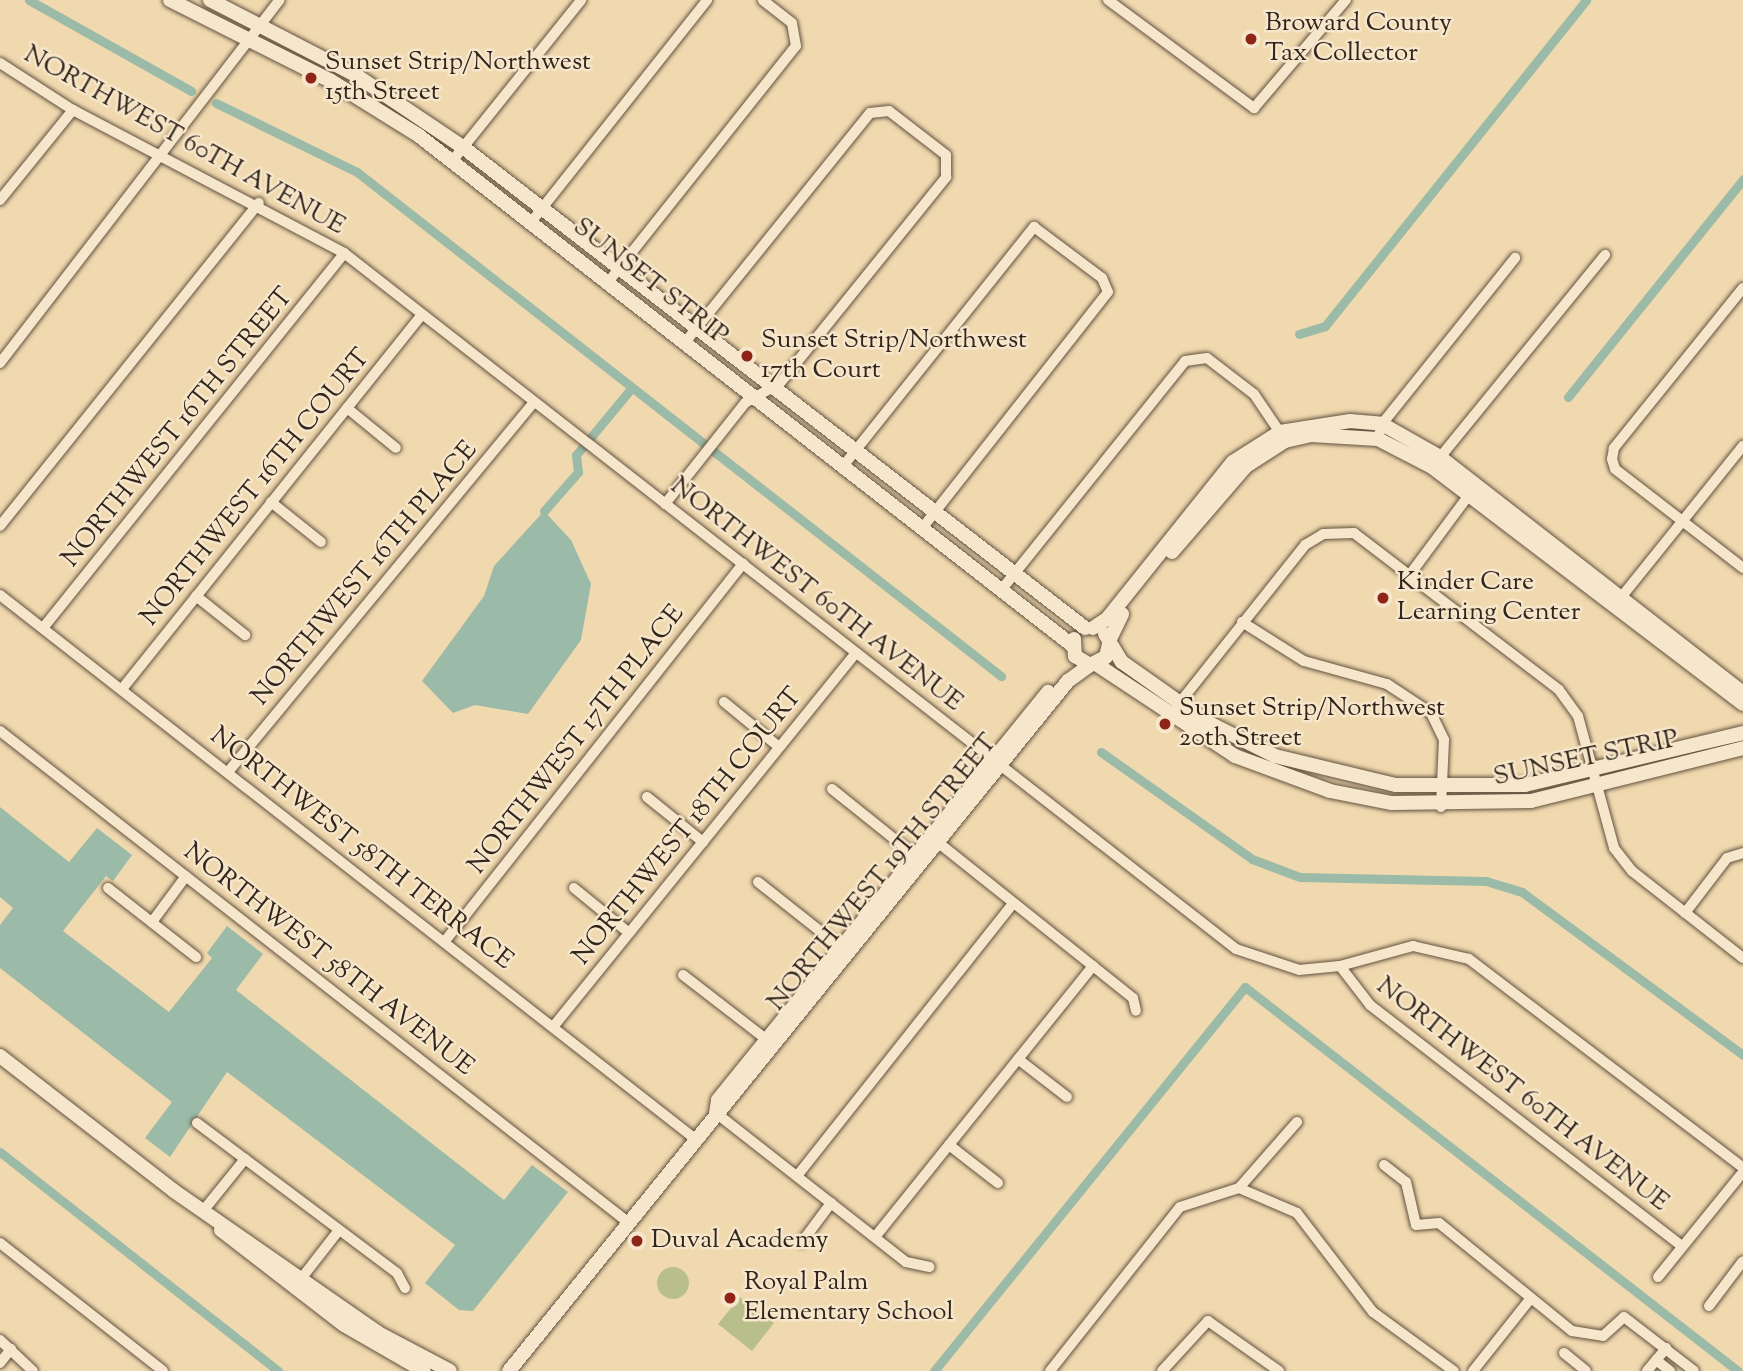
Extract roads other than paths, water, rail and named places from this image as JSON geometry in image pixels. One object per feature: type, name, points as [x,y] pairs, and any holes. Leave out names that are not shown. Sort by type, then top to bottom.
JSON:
[{"type":"street","name":"SUNSET STRIP","points":[[170,0],[310,70],[453,160],[924,526],[1073,649],[1168,717],[1235,756],[1330,791],[1441,807],[1593,789],[1743,748]]},
{"type":"street","name":"SUNSET STRIP","points":[[210,0],[318,55],[464,148],[1014,575],[1109,642],[1122,662],[1178,704],[1245,742],[1333,773],[1441,790],[1525,785],[1736,735]]},
{"type":"street","points":[[0,363],[128,204],[157,154],[280,0]]},
{"type":"street","points":[[453,160],[581,0]]},
{"type":"street","points":[[532,221],[707,0]]},
{"type":"street","points":[[609,281],[796,46],[799,33],[763,0]]},
{"type":"street","points":[[1108,0],[1254,108],[1343,1]]},
{"type":"street","points":[[310,70],[318,55]]},
{"type":"street","name":"NORTHWEST 60TH AVENUE","points":[[0,63],[73,110],[259,203],[344,253],[1236,949],[1299,971],[1340,966],[1370,1005],[1682,1246]]},
{"type":"street","points":[[665,504],[757,397],[775,389],[950,165],[946,155],[880,108],[686,341]]},
{"type":"street","points":[[0,200],[73,110]]},
{"type":"street","points":[[0,526],[259,203]]},
{"type":"street","points":[[844,465],[1034,227],[1102,278],[1108,292],[924,526]]},
{"type":"street","name":"NORTHWEST 16TH STREET","points":[[43,628],[344,253]]},
{"type":"street","points":[[1436,462],[1605,255]]},
{"type":"street","points":[[1378,439],[1382,424],[1515,258]]},
{"type":"street","points":[[1743,288],[1614,448],[1612,459],[1615,469],[1743,568]]},
{"type":"street","name":"NORTHWEST 16TH COURT","points":[[122,689],[422,314]]},
{"type":"street","points":[[1002,589],[1185,361],[1196,356],[1207,358],[1254,394],[1283,437]]},
{"type":"street","name":"NORTHWEST 16TH PLACE","points":[[228,772],[534,402]]},
{"type":"street","points":[[346,408],[396,448]]},
{"type":"street","points":[[1089,628],[1107,619],[1233,462],[1283,437],[1325,422],[1382,424],[1436,462],[1618,602],[1742,705],[1736,735]]},
{"type":"street","points":[[1109,642],[1114,625],[1224,488],[1283,437],[1311,435],[1378,439],[1436,462],[1469,495],[1618,602]]},
{"type":"street","points":[[1618,602],[1743,446]]},
{"type":"street","points":[[1411,573],[1469,495]]},
{"type":"street","points":[[271,502],[321,542]]},
{"type":"street","points":[[1168,717],[1305,545],[1323,534],[1354,533],[1411,573],[1559,690],[1578,716],[1593,789],[1614,848],[1632,871],[1743,958]]},
{"type":"street","name":"NORTHWEST 17TH PLACE","points":[[445,941],[743,564]]},
{"type":"street","name":"NORTHWEST 58TH TERRACE","points":[[0,595],[445,941],[694,1139]]},
{"type":"street","points":[[196,596],[245,635]]},
{"type":"street","points":[[1242,622],[1304,661],[1387,684],[1431,713],[1444,740],[1441,807]]},
{"type":"street","name":"NORTHWEST 19TH STREET","points":[[996,761],[1089,628]]},
{"type":"street","name":"NORTHWEST 19TH STREET","points":[[509,1371],[716,1112],[727,1108],[771,1043],[996,761],[1077,671],[1093,664],[1109,642]]},
{"type":"street","name":"NORTHWEST 18TH COURT","points":[[554,1027],[856,653]]},
{"type":"street","points":[[724,702],[779,747]]},
{"type":"street","name":"NORTHWEST 58TH AVENUE","points":[[0,731],[629,1223]]},
{"type":"street","points":[[1330,791],[1333,773]]},
{"type":"street","points":[[832,789],[918,858]]},
{"type":"street","points":[[647,797],[703,842]]},
{"type":"street","points":[[933,839],[1133,998],[1136,1011]]},
{"type":"street","points":[[1685,913],[1727,858],[1743,853]]},
{"type":"street","points":[[152,922],[186,876]]},
{"type":"street","points":[[758,882],[845,951]]},
{"type":"street","points":[[108,888],[196,957]]},
{"type":"street","points":[[574,888],[629,933]]},
{"type":"street","points":[[797,1176],[1013,903]]},
{"type":"street","points":[[1340,966],[1413,946],[1469,959],[1743,1170],[1658,1277]]},
{"type":"street","points":[[875,1237],[1093,966]]},
{"type":"street","points":[[683,975],[771,1043]]},
{"type":"street","points":[[0,1056],[298,1283],[365,1340],[424,1371]]},
{"type":"street","points":[[1018,1059],[1067,1097]]},
{"type":"street","points":[[716,1112],[906,1262],[929,1267]]},
{"type":"street","points":[[1050,1371],[1180,1207],[1239,1188],[1297,1122]]},
{"type":"street","points":[[197,1123],[397,1273],[405,1288]]},
{"type":"street","points":[[949,1145],[998,1183]]},
{"type":"street","points":[[203,1212],[245,1159]]},
{"type":"street","points":[[1384,1165],[1406,1182],[1416,1225],[1439,1223],[1582,1337],[1603,1336],[1624,1317],[1694,1371]]},
{"type":"street","points":[[1239,1188],[1297,1213],[1373,1312],[1454,1371]]},
{"type":"street","points":[[802,1242],[831,1203]]},
{"type":"street","points":[[298,1283],[339,1230]]},
{"type":"street","points":[[0,1243],[163,1371]]},
{"type":"street","points":[[1709,1306],[1743,1261]]},
{"type":"street","points":[[298,1283],[378,1333],[450,1371]]},
{"type":"street","points":[[1473,1371],[1531,1298]]},
{"type":"street","points":[[1162,1371],[1208,1321],[1279,1371]]},
{"type":"street","points":[[0,1340],[33,1371]]},
{"type":"street","points":[[1647,1371],[1666,1348]]},
{"type":"street","points":[[0,1363],[11,1349]]},
{"type":"street","points":[[1564,1353],[1586,1371]]},
{"type":"street","points":[[1656,1360],[1670,1371]]},
{"type":"waterway","points":[[29,0],[191,91]]},
{"type":"waterway","points":[[1299,334],[1325,326],[1586,0]]},
{"type":"waterway","points":[[216,103],[357,172],[1001,676]]},
{"type":"waterway","points":[[1568,397],[1743,179]]},
{"type":"waterway","points":[[544,511],[578,472],[576,455],[629,391]]},
{"type":"waterway","points":[[1101,752],[1252,859],[1300,877],[1486,881],[1522,892],[1743,1055]]},
{"type":"waterway","points":[[934,1371],[1245,987],[1738,1371]]},
{"type":"waterway","points":[[0,1152],[278,1371]]},
{"type":"place","name":"Broward County Tax Collector","points":[[1251,39]]},
{"type":"place","name":"Sunset Strip/Northwest 15th Street","points":[[311,78]]},
{"type":"place","name":"Sunset Strip/Northwest 17th Court","points":[[747,356]]},
{"type":"place","name":"Kinder Care Learning Center","points":[[1383,598]]},
{"type":"place","name":"Sunset Strip/Northwest 20th Street","points":[[1165,724]]},
{"type":"place","name":"Duval Academy","points":[[637,1241]]},
{"type":"place","name":"Royal Palm Elementary School","points":[[730,1298]]}]
